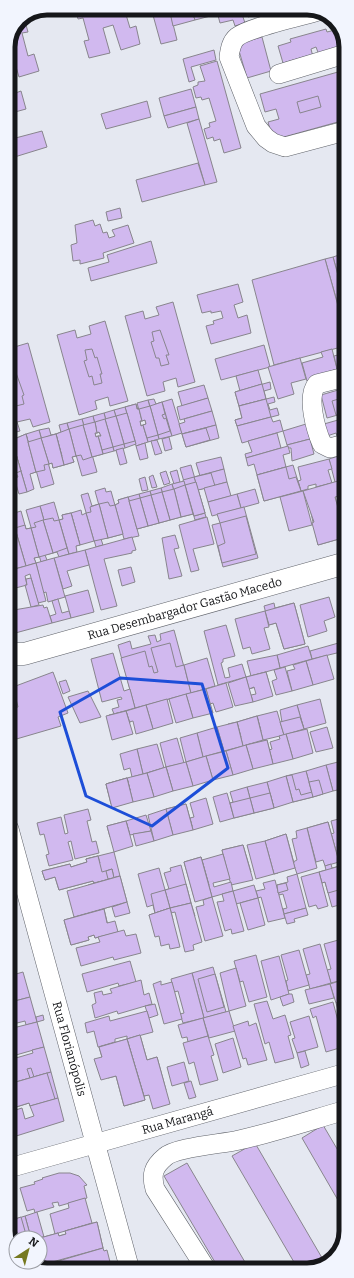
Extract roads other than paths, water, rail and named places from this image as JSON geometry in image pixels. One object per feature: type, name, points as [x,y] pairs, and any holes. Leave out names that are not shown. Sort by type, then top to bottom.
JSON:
[{"type":"street","points":[[307,15],[247,31],[236,38],[231,46],[229,57],[256,126],[266,138],[273,143],[285,147],[339,133]]},
{"type":"street","points":[[279,74],[339,56]]},
{"type":"street","points":[[339,378],[317,384],[314,388],[311,400],[322,444],[330,448],[339,446]]},
{"type":"street","name":"Rua Desembargador Gastão Macedo","points":[[15,657],[339,565]]},
{"type":"street","name":"Rua Florianópolis","points":[[15,854],[128,1263]]},
{"type":"street","name":"Rua Marangá","points":[[15,1166],[339,1075]]},
{"type":"street","points":[[202,1263],[155,1189],[152,1177],[165,1156],[176,1152],[240,1140],[339,1112]]}]
